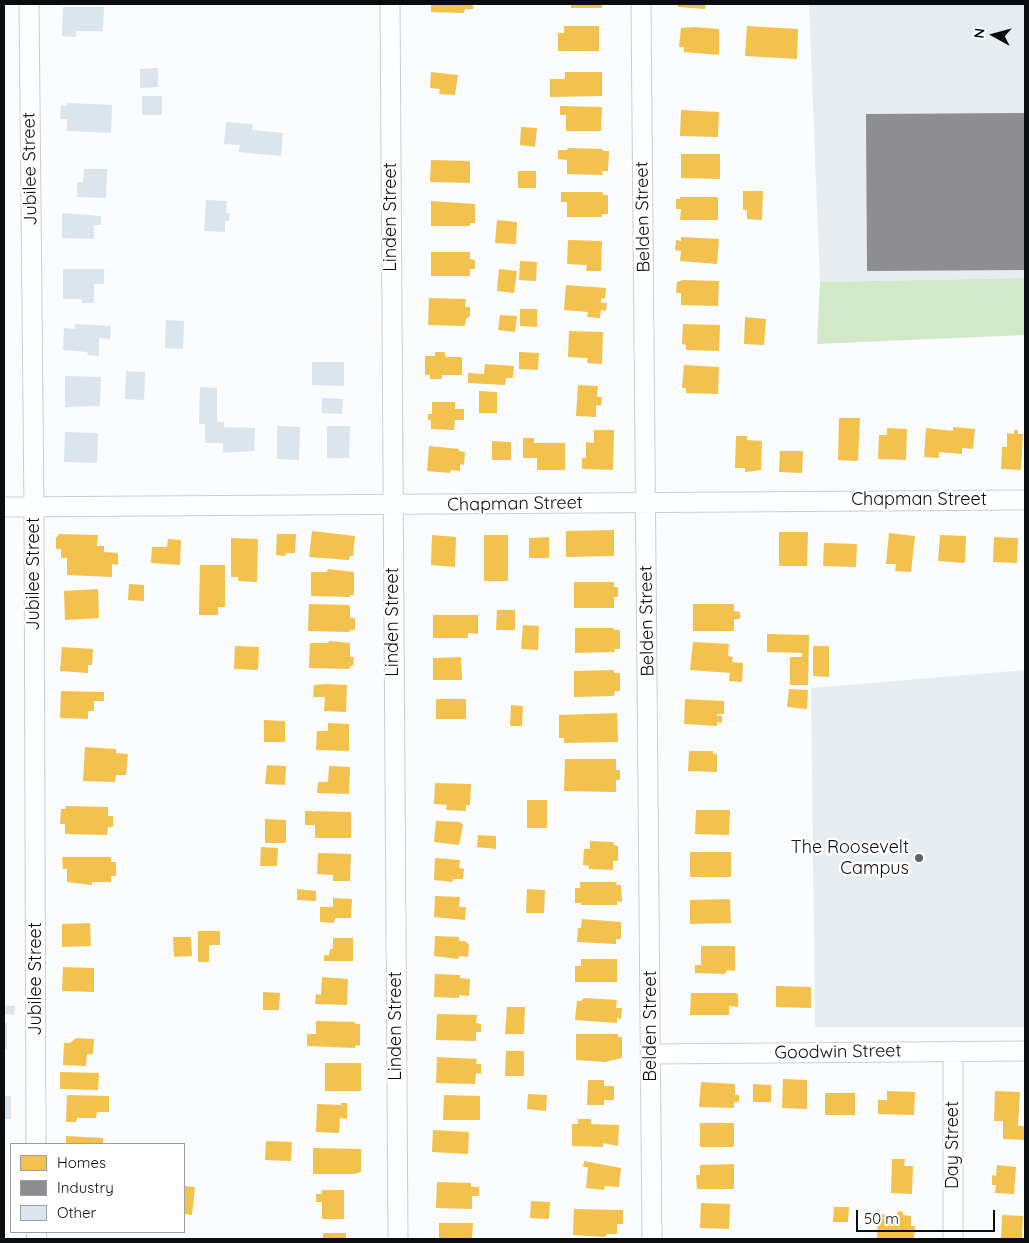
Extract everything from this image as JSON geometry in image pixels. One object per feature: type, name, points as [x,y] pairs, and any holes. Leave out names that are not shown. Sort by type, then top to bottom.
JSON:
[{"type":"street","name":"Jubilee Street","points":[[29,4],[34,507],[36,1143]]},
{"type":"street","name":"Linden Street","points":[[390,4],[398,1239]]},
{"type":"street","name":"Belden Street","points":[[641,4],[652,1054],[652,1239]]},
{"type":"street","name":"Chapman Street","points":[[4,507],[1025,500]]},
{"type":"street","name":"Day Street","points":[[953,1239],[954,1051]]},
{"type":"street","name":"Goodwin Street","points":[[652,1054],[1025,1051]]},
{"type":"shaded area","points":[[809,4],[1025,4],[1025,278],[820,282]]},
{"type":"shaded area","name":"The Roosevelt Campus","points":[[1025,670],[1025,1027],[815,1027],[811,688]]},
{"type":"green space","points":[[1025,278],[1025,335],[817,344],[820,282]]},
{"type":"building: Homes","points":[[431,4],[473,4],[473,9],[465,9],[464,13],[431,12]]},
{"type":"building: Homes","points":[[571,4],[602,4],[602,8],[571,8]]},
{"type":"building: Homes","points":[[678,4],[706,4],[705,9],[678,7]]},
{"type":"building: Homes","points":[[564,26],[599,26],[599,51],[558,51],[558,33],[564,33]]},
{"type":"building: Homes","points":[[747,26],[798,29],[797,59],[745,56]]},
{"type":"building: Homes","points":[[681,28],[719,29],[719,55],[684,52],[684,47],[679,47]]},
{"type":"building: Homes","points":[[431,72],[458,75],[455,95],[439,94],[440,89],[430,88]]},
{"type":"building: Homes","points":[[565,72],[602,72],[602,96],[550,97],[550,79],[565,79]]},
{"type":"building: Homes","points":[[560,106],[602,107],[601,131],[566,131],[566,115],[560,115]]},
{"type":"building: Homes","points":[[681,110],[719,112],[718,137],[680,136]]},
{"type":"building: Homes","points":[[521,127],[537,128],[535,147],[520,145]]},
{"type":"building: Homes","points":[[568,148],[603,149],[602,151],[609,151],[608,171],[602,171],[603,175],[567,174],[567,160],[558,159],[558,150],[567,150]]},
{"type":"building: Homes","points":[[681,154],[720,154],[720,179],[681,178]]},
{"type":"building: Homes","points":[[431,160],[470,161],[470,183],[430,182]]},
{"type":"building: Homes","points":[[518,171],[536,171],[536,188],[518,188]]},
{"type":"building: Homes","points":[[743,191],[763,191],[762,220],[747,219],[747,210],[743,210]]},
{"type":"building: Homes","points":[[561,192],[603,192],[603,195],[608,195],[608,214],[602,214],[602,217],[567,217],[567,202],[561,202]]},
{"type":"building: Homes","points":[[680,197],[718,197],[718,220],[680,220],[681,209],[676,209],[676,199],[680,199]]},
{"type":"building: Homes","points":[[431,201],[475,204],[475,223],[470,223],[470,226],[431,226]]},
{"type":"building: Homes","points":[[497,220],[517,222],[516,244],[495,243]]},
{"type":"building: Homes","points":[[681,237],[719,239],[717,264],[680,261],[681,251],[675,250],[676,240],[681,241]]},
{"type":"building: Homes","points":[[568,240],[602,241],[601,271],[586,271],[587,265],[567,264]]},
{"type":"building: Homes","points":[[431,252],[470,252],[470,259],[475,260],[475,269],[470,269],[470,276],[431,276]]},
{"type":"building: Homes","points":[[520,261],[537,262],[536,281],[519,280]]},
{"type":"building: Homes","points":[[499,269],[517,271],[514,293],[497,291]]},
{"type":"building: Homes","points":[[683,280],[719,281],[718,306],[681,305],[681,293],[676,293],[677,282]]},
{"type":"building: Homes","points":[[566,285],[606,288],[605,299],[601,298],[601,303],[607,303],[606,311],[601,310],[600,318],[587,317],[588,312],[564,310]]},
{"type":"building: Homes","points":[[429,298],[466,299],[465,307],[470,307],[470,316],[466,319],[465,326],[428,325]]},
{"type":"building: Homes","points":[[520,309],[537,309],[537,327],[520,326]]},
{"type":"building: Homes","points":[[500,315],[517,316],[515,332],[498,330]]},
{"type":"building: Homes","points":[[745,317],[766,319],[764,345],[744,344]]},
{"type":"building: Homes","points":[[683,324],[720,325],[719,351],[686,350],[686,345],[682,344]]},
{"type":"building: Homes","points":[[569,331],[603,332],[602,364],[587,363],[588,358],[568,357]]},
{"type":"building: Homes","points":[[435,352],[445,352],[445,357],[462,357],[462,375],[442,375],[442,379],[430,379],[430,375],[425,375],[425,356],[435,356]]},
{"type":"building: Homes","points":[[519,352],[539,353],[538,370],[519,369]]},
{"type":"building: Homes","points":[[485,364],[514,366],[513,378],[506,378],[505,385],[468,383],[468,373],[484,374]]},
{"type":"building: Homes","points":[[684,365],[719,367],[718,394],[686,393],[686,388],[682,388]]},
{"type":"building: Homes","points":[[578,385],[598,386],[597,397],[602,397],[601,406],[596,405],[596,417],[576,416]]},
{"type":"building: Homes","points":[[479,391],[497,392],[497,413],[479,413]]},
{"type":"building: Homes","points":[[432,402],[455,402],[455,409],[464,409],[464,420],[455,420],[454,430],[431,429],[431,420],[428,420],[428,414],[432,414]]},
{"type":"building: Homes","points":[[839,418],[860,418],[858,461],[838,460]]},
{"type":"building: Homes","points":[[953,427],[975,429],[973,449],[962,448],[962,454],[939,452],[939,458],[924,457],[926,428],[953,431]]},
{"type":"building: Homes","points":[[887,428],[907,429],[906,460],[878,459],[879,435],[887,435]]},
{"type":"building: Homes","points":[[594,430],[614,430],[613,470],[582,469],[582,458],[586,458],[586,442],[594,443]]},
{"type":"building: Homes","points":[[1014,430],[1018,430],[1018,434],[1023,434],[1021,470],[1001,469],[1002,447],[1007,447],[1007,433],[1014,434]]},
{"type":"building: Homes","points":[[736,436],[747,436],[747,440],[762,441],[761,470],[745,472],[745,468],[735,468]]},
{"type":"building: Homes","points":[[523,438],[534,438],[534,443],[565,443],[565,470],[537,470],[537,458],[523,458]]},
{"type":"building: Homes","points":[[492,441],[511,442],[511,460],[492,460]]},
{"type":"building: Homes","points":[[429,446],[459,449],[459,451],[465,452],[464,465],[460,464],[460,471],[451,470],[450,473],[427,471]]},
{"type":"building: Homes","points":[[780,451],[803,451],[802,473],[779,472]]},
{"type":"building: Homes","points":[[614,530],[614,556],[566,557],[566,531]]},
{"type":"building: Homes","points":[[312,531],[355,536],[353,556],[350,556],[349,560],[309,557]]},
{"type":"building: Homes","points":[[779,532],[808,532],[807,566],[779,566]]},
{"type":"building: Homes","points":[[889,533],[915,536],[911,572],[895,571],[896,564],[886,564]]},
{"type":"building: Homes","points":[[59,534],[98,535],[97,546],[104,546],[104,552],[118,553],[118,565],[112,564],[112,577],[67,575],[67,558],[61,558],[61,549],[56,549],[56,538]]},
{"type":"building: Homes","points":[[277,534],[296,534],[295,553],[286,553],[285,556],[276,555]]},
{"type":"building: Homes","points":[[432,535],[456,537],[455,567],[431,565]]},
{"type":"building: Homes","points":[[484,535],[508,535],[508,581],[484,581]]},
{"type":"building: Homes","points":[[940,535],[966,536],[965,563],[938,561]]},
{"type":"building: Homes","points":[[549,537],[549,558],[529,558],[529,538]]},
{"type":"building: Homes","points":[[994,537],[1018,538],[1017,563],[993,562]]},
{"type":"building: Homes","points":[[231,538],[258,539],[257,582],[238,581],[238,577],[231,577]]},
{"type":"building: Homes","points":[[168,539],[181,540],[180,565],[151,563],[152,547],[167,547]]},
{"type":"building: Homes","points":[[824,543],[857,544],[856,567],[823,566]]},
{"type":"building: Homes","points":[[200,565],[225,565],[225,607],[218,607],[218,615],[199,615]]},
{"type":"building: Homes","points":[[328,569],[354,572],[354,595],[350,595],[350,597],[311,596],[311,572],[327,572]]},
{"type":"building: Homes","points":[[574,582],[614,582],[614,587],[618,587],[618,597],[614,597],[614,608],[574,608]]},
{"type":"building: Homes","points":[[129,584],[144,585],[144,601],[128,600]]},
{"type":"building: Homes","points":[[98,589],[99,618],[65,620],[64,591]]},
{"type":"building: Homes","points":[[309,604],[350,605],[350,618],[355,618],[355,630],[350,630],[349,632],[308,631]]},
{"type":"building: Homes","points":[[693,604],[734,604],[734,611],[740,612],[740,619],[734,619],[734,631],[693,631]]},
{"type":"building: Homes","points":[[497,610],[515,610],[515,630],[496,630]]},
{"type":"building: Homes","points":[[433,615],[478,615],[478,634],[468,633],[468,638],[433,638]]},
{"type":"building: Homes","points":[[523,625],[539,626],[538,650],[521,649]]},
{"type":"building: Homes","points":[[575,628],[613,628],[620,630],[620,649],[614,649],[615,652],[575,653]]},
{"type":"building: Homes","points":[[767,634],[809,635],[808,685],[790,685],[790,657],[802,657],[802,653],[767,652]]},
{"type":"building: Homes","points":[[330,641],[350,643],[350,657],[354,657],[353,666],[350,666],[350,669],[309,668],[310,643],[327,643]]},
{"type":"building: Homes","points":[[693,642],[729,644],[728,656],[733,657],[732,662],[743,663],[742,682],[729,681],[730,673],[690,670]]},
{"type":"building: Homes","points":[[235,646],[259,647],[258,670],[234,669]]},
{"type":"building: Homes","points":[[813,646],[829,646],[829,677],[813,676]]},
{"type":"building: Homes","points":[[62,647],[93,649],[92,665],[88,665],[88,673],[60,671]]},
{"type":"building: Homes","points":[[461,657],[462,680],[433,680],[433,658]]},
{"type":"building: Homes","points":[[613,670],[615,673],[620,673],[620,691],[615,691],[614,696],[574,697],[574,671]]},
{"type":"building: Homes","points":[[314,685],[347,685],[346,712],[324,711],[325,697],[313,697]]},
{"type":"building: Homes","points":[[789,689],[808,690],[807,709],[787,707]]},
{"type":"building: Homes","points":[[61,691],[104,692],[104,701],[94,701],[94,711],[88,711],[88,719],[60,718]]},
{"type":"building: Homes","points":[[436,699],[466,699],[466,719],[436,719]]},
{"type":"building: Homes","points":[[685,699],[724,701],[724,714],[717,714],[717,716],[722,716],[722,723],[717,722],[717,726],[684,724]]},
{"type":"building: Homes","points":[[511,705],[523,706],[522,726],[510,726]]},
{"type":"building: Homes","points":[[617,713],[618,742],[564,743],[564,738],[559,738],[559,715]]},
{"type":"building: Homes","points":[[264,720],[285,721],[285,742],[264,742]]},
{"type":"building: Homes","points":[[328,723],[349,724],[349,751],[316,750],[317,731],[328,731]]},
{"type":"building: Homes","points":[[85,747],[116,749],[116,753],[128,754],[126,775],[116,775],[115,782],[83,781]]},
{"type":"building: Homes","points":[[689,751],[713,751],[713,754],[717,754],[717,772],[688,771]]},
{"type":"building: Homes","points":[[565,759],[616,759],[616,770],[620,770],[620,780],[616,780],[616,792],[564,791]]},
{"type":"building: Homes","points":[[267,765],[286,766],[285,785],[265,784]]},
{"type":"building: Homes","points":[[329,766],[350,767],[349,794],[317,793],[318,782],[328,782]]},
{"type":"building: Homes","points":[[435,783],[471,784],[470,805],[466,805],[466,811],[446,810],[447,805],[434,804]]},
{"type":"building: Homes","points":[[527,800],[547,800],[547,828],[527,828]]},
{"type":"building: Homes","points":[[66,806],[108,807],[108,816],[113,816],[113,827],[108,827],[107,835],[65,834],[65,824],[60,824],[61,809],[66,809]]},
{"type":"building: Homes","points":[[696,810],[730,810],[729,835],[695,834]]},
{"type":"building: Homes","points":[[305,811],[351,812],[351,838],[315,838],[315,825],[305,825]]},
{"type":"building: Homes","points":[[265,819],[286,820],[286,843],[265,843]]},
{"type":"building: Homes","points":[[436,821],[460,822],[463,825],[459,845],[434,842]]},
{"type":"building: Homes","points":[[478,835],[496,836],[496,849],[477,847]]},
{"type":"building: Homes","points":[[590,841],[613,842],[614,845],[618,846],[618,861],[613,861],[613,870],[589,869],[589,866],[583,865],[584,849],[590,849]]},
{"type":"building: Homes","points":[[261,847],[278,848],[277,866],[260,866]]},
{"type":"building: Homes","points":[[690,852],[731,852],[731,877],[690,877]]},
{"type":"building: Homes","points":[[318,853],[351,854],[350,881],[333,881],[333,875],[317,874]]},
{"type":"building: Homes","points":[[62,857],[111,857],[111,862],[116,862],[116,876],[111,876],[111,882],[92,882],[92,885],[67,882],[67,869],[63,869]]},
{"type":"building: Homes","points":[[435,858],[460,860],[459,868],[464,869],[463,879],[453,879],[453,882],[434,880]]},
{"type":"building: Homes","points":[[580,882],[617,882],[616,885],[621,885],[622,902],[617,901],[617,905],[581,905],[581,903],[575,903],[575,888],[580,888]]},
{"type":"building: Homes","points":[[297,889],[316,891],[316,901],[297,900]]},
{"type":"building: Homes","points":[[527,889],[545,890],[544,913],[526,913]]},
{"type":"building: Homes","points":[[435,896],[460,897],[459,907],[466,907],[465,920],[434,917]]},
{"type":"building: Homes","points":[[333,898],[352,899],[351,918],[335,918],[334,923],[320,922],[320,907],[333,907]]},
{"type":"building: Homes","points":[[730,899],[731,923],[690,924],[690,900]]},
{"type":"building: Homes","points":[[582,919],[621,922],[621,939],[616,939],[616,944],[577,942],[578,928],[581,928]]},
{"type":"building: Homes","points":[[90,923],[91,946],[62,947],[62,924]]},
{"type":"building: Homes","points":[[198,931],[220,931],[220,945],[209,945],[209,962],[198,962]]},
{"type":"building: Homes","points":[[435,936],[459,937],[459,941],[465,941],[469,945],[468,957],[459,956],[458,959],[434,956]]},
{"type":"building: Homes","points":[[173,937],[191,937],[192,956],[174,957]]},
{"type":"building: Homes","points":[[333,938],[353,938],[353,961],[324,961],[324,955],[329,955],[330,949],[333,949]]},
{"type":"building: Homes","points":[[701,946],[735,946],[735,971],[727,970],[725,974],[695,973],[695,965],[701,965]]},
{"type":"building: Homes","points":[[581,959],[617,959],[617,982],[575,982],[575,966],[581,966]]},
{"type":"building: Homes","points":[[63,967],[94,968],[94,992],[62,991]]},
{"type":"building: Homes","points":[[435,974],[460,975],[460,978],[470,979],[469,996],[459,995],[459,998],[434,997]]},
{"type":"building: Homes","points":[[322,977],[348,979],[347,1005],[315,1004],[316,994],[321,995]]},
{"type":"building: Homes","points":[[776,986],[811,987],[811,1008],[776,1007]]},
{"type":"building: Homes","points":[[263,992],[280,993],[279,1010],[263,1010]]},
{"type":"building: Homes","points":[[691,993],[736,993],[738,995],[738,1007],[729,1006],[729,1015],[690,1015]]},
{"type":"building: Homes","points":[[584,998],[617,1000],[616,1008],[622,1008],[621,1019],[617,1018],[617,1023],[575,1020],[577,1001],[581,1001]]},
{"type":"building: Homes","points":[[507,1007],[525,1007],[524,1034],[505,1034]]},
{"type":"building: Homes","points":[[437,1014],[477,1015],[476,1023],[481,1024],[481,1032],[476,1032],[476,1041],[436,1040]]},
{"type":"building: Homes","points":[[316,1021],[355,1022],[355,1024],[360,1024],[360,1045],[355,1046],[355,1048],[307,1046],[307,1034],[316,1034]]},
{"type":"building: Homes","points":[[576,1034],[618,1034],[618,1037],[622,1037],[622,1058],[605,1062],[576,1060]]},
{"type":"building: Homes","points":[[76,1038],[94,1039],[93,1054],[87,1054],[86,1066],[63,1065],[64,1043],[70,1043]]},
{"type":"building: Homes","points":[[506,1051],[524,1051],[524,1076],[505,1076]]},
{"type":"building: Homes","points":[[437,1057],[477,1059],[476,1064],[481,1064],[481,1074],[476,1073],[475,1084],[436,1083]]},
{"type":"building: Homes","points":[[325,1063],[361,1063],[361,1091],[325,1091]]},
{"type":"building: Homes","points":[[60,1072],[99,1073],[98,1090],[60,1089]]},
{"type":"building: Homes","points":[[783,1079],[807,1080],[807,1109],[782,1108]]},
{"type":"building: Homes","points":[[588,1080],[604,1080],[604,1086],[614,1086],[614,1100],[604,1100],[604,1105],[587,1105]]},
{"type":"building: Homes","points":[[701,1082],[735,1084],[735,1095],[739,1095],[739,1102],[734,1102],[734,1108],[699,1107]]},
{"type":"building: Homes","points":[[753,1084],[771,1085],[771,1102],[753,1102]]},
{"type":"building: Homes","points":[[887,1091],[915,1092],[914,1115],[878,1114],[878,1100],[887,1100]]},
{"type":"building: Homes","points":[[995,1091],[1020,1092],[1018,1126],[1025,1126],[1025,1140],[1003,1139],[1003,1121],[994,1121]]},
{"type":"building: Homes","points":[[825,1093],[855,1093],[855,1115],[825,1115]]},
{"type":"building: Homes","points":[[528,1094],[547,1095],[546,1111],[527,1109]]},
{"type":"building: Homes","points":[[67,1095],[109,1096],[109,1112],[97,1112],[96,1118],[77,1118],[76,1122],[66,1122]]},
{"type":"building: Homes","points":[[444,1095],[480,1096],[480,1120],[443,1120]]},
{"type":"building: Homes","points":[[341,1103],[347,1103],[347,1119],[340,1118],[339,1133],[316,1132],[317,1104],[341,1105]]},
{"type":"building: Homes","points":[[578,1119],[591,1119],[591,1124],[619,1125],[618,1146],[603,1143],[603,1147],[572,1146],[572,1124],[578,1124]]},
{"type":"building: Homes","points":[[700,1123],[734,1123],[734,1147],[700,1147]]},
{"type":"building: Homes","points":[[433,1130],[469,1132],[468,1154],[432,1152]]},
{"type":"building: Homes","points":[[66,1136],[103,1138],[103,1143],[66,1143]]},
{"type":"building: Homes","points":[[266,1141],[292,1142],[291,1161],[265,1160]]},
{"type":"building: Homes","points":[[313,1148],[361,1149],[361,1172],[354,1174],[313,1174]]},
{"type":"building: Homes","points":[[892,1159],[905,1159],[904,1166],[913,1166],[912,1194],[891,1193]]},
{"type":"building: Homes","points":[[584,1161],[621,1168],[619,1187],[605,1186],[604,1190],[586,1188],[588,1167],[583,1167]]},
{"type":"building: Homes","points":[[734,1164],[734,1189],[697,1189],[696,1175],[700,1175],[700,1165]]},
{"type":"building: Homes","points":[[997,1165],[1016,1167],[1014,1194],[995,1193],[996,1185],[992,1185],[992,1175],[996,1176]]},
{"type":"building: Homes","points":[[437,1182],[471,1183],[471,1187],[479,1187],[479,1196],[472,1196],[472,1209],[436,1208]]},
{"type":"building: Homes","points":[[185,1186],[195,1187],[192,1215],[185,1214]]},
{"type":"building: Homes","points":[[322,1190],[344,1190],[344,1219],[322,1219],[322,1202],[316,1202],[316,1194],[322,1194]]},
{"type":"building: Homes","points":[[531,1201],[550,1202],[549,1219],[530,1218]]},
{"type":"building: Homes","points":[[701,1203],[730,1204],[729,1229],[700,1228]]},
{"type":"building: Homes","points":[[834,1207],[849,1207],[848,1222],[833,1222]]},
{"type":"building: Homes","points":[[574,1209],[623,1210],[623,1224],[617,1224],[617,1234],[607,1234],[605,1237],[573,1235]]},
{"type":"building: Homes","points":[[898,1211],[903,1212],[903,1215],[911,1216],[911,1226],[915,1226],[914,1239],[877,1239],[878,1214],[897,1215]]},
{"type":"building: Homes","points":[[1002,1215],[1023,1216],[1022,1239],[1001,1239]]},
{"type":"building: Homes","points":[[439,1223],[473,1223],[472,1239],[439,1239]]},
{"type":"building: Homes","points":[[323,1233],[346,1233],[346,1239],[323,1239]]},
{"type":"building: Industry","points":[[1025,113],[1025,270],[867,271],[866,114]]},
{"type":"building: Other","points":[[63,7],[104,7],[103,31],[76,31],[76,37],[62,36]]},
{"type":"building: Other","points":[[158,68],[158,87],[140,88],[140,69]]},
{"type":"building: Other","points":[[142,96],[162,96],[162,115],[142,115]]},
{"type":"building: Other","points":[[67,103],[112,105],[111,133],[67,131],[67,119],[60,119],[61,105],[67,106]]},
{"type":"building: Other","points":[[226,122],[253,124],[252,130],[283,133],[281,156],[239,152],[240,145],[224,144]]},
{"type":"building: Other","points":[[84,169],[107,169],[106,198],[77,197],[77,182],[83,182]]},
{"type":"building: Other","points":[[206,200],[227,201],[226,213],[230,213],[229,221],[225,221],[225,232],[204,231]]},
{"type":"building: Other","points":[[62,213],[101,216],[101,225],[94,225],[94,239],[62,238]]},
{"type":"building: Other","points":[[63,269],[104,269],[104,284],[94,284],[94,303],[82,303],[82,299],[63,299]]},
{"type":"building: Other","points":[[166,320],[184,321],[183,349],[165,348]]},
{"type":"building: Other","points":[[75,324],[111,326],[110,339],[99,338],[99,356],[87,355],[88,352],[63,350],[64,328],[75,329]]},
{"type":"building: Other","points":[[312,362],[344,362],[344,386],[312,385]]},
{"type":"building: Other","points":[[126,371],[145,372],[144,400],[125,399]]},
{"type":"building: Other","points":[[65,376],[101,377],[100,406],[65,407]]},
{"type":"building: Other","points":[[200,387],[217,388],[217,422],[224,422],[224,427],[255,428],[254,451],[223,453],[223,443],[205,443],[205,424],[199,424]]},
{"type":"building: Other","points":[[322,398],[343,399],[342,414],[322,413]]},
{"type":"building: Other","points":[[277,426],[300,427],[299,460],[277,459]]},
{"type":"building: Other","points":[[327,426],[350,426],[349,458],[327,458]]},
{"type":"building: Other","points":[[65,432],[98,433],[97,463],[64,462]]},
{"type":"building: Other","points":[[4,1005],[15,1006],[14,1015],[4,1014]]},
{"type":"building: Other","points":[[4,1023],[7,1023],[7,1049],[4,1049]]},
{"type":"building: Other","points":[[4,1096],[11,1096],[11,1119],[4,1119]]},
{"type":"place","name":"The Roosevelt Campus","points":[[919,858]]}]
